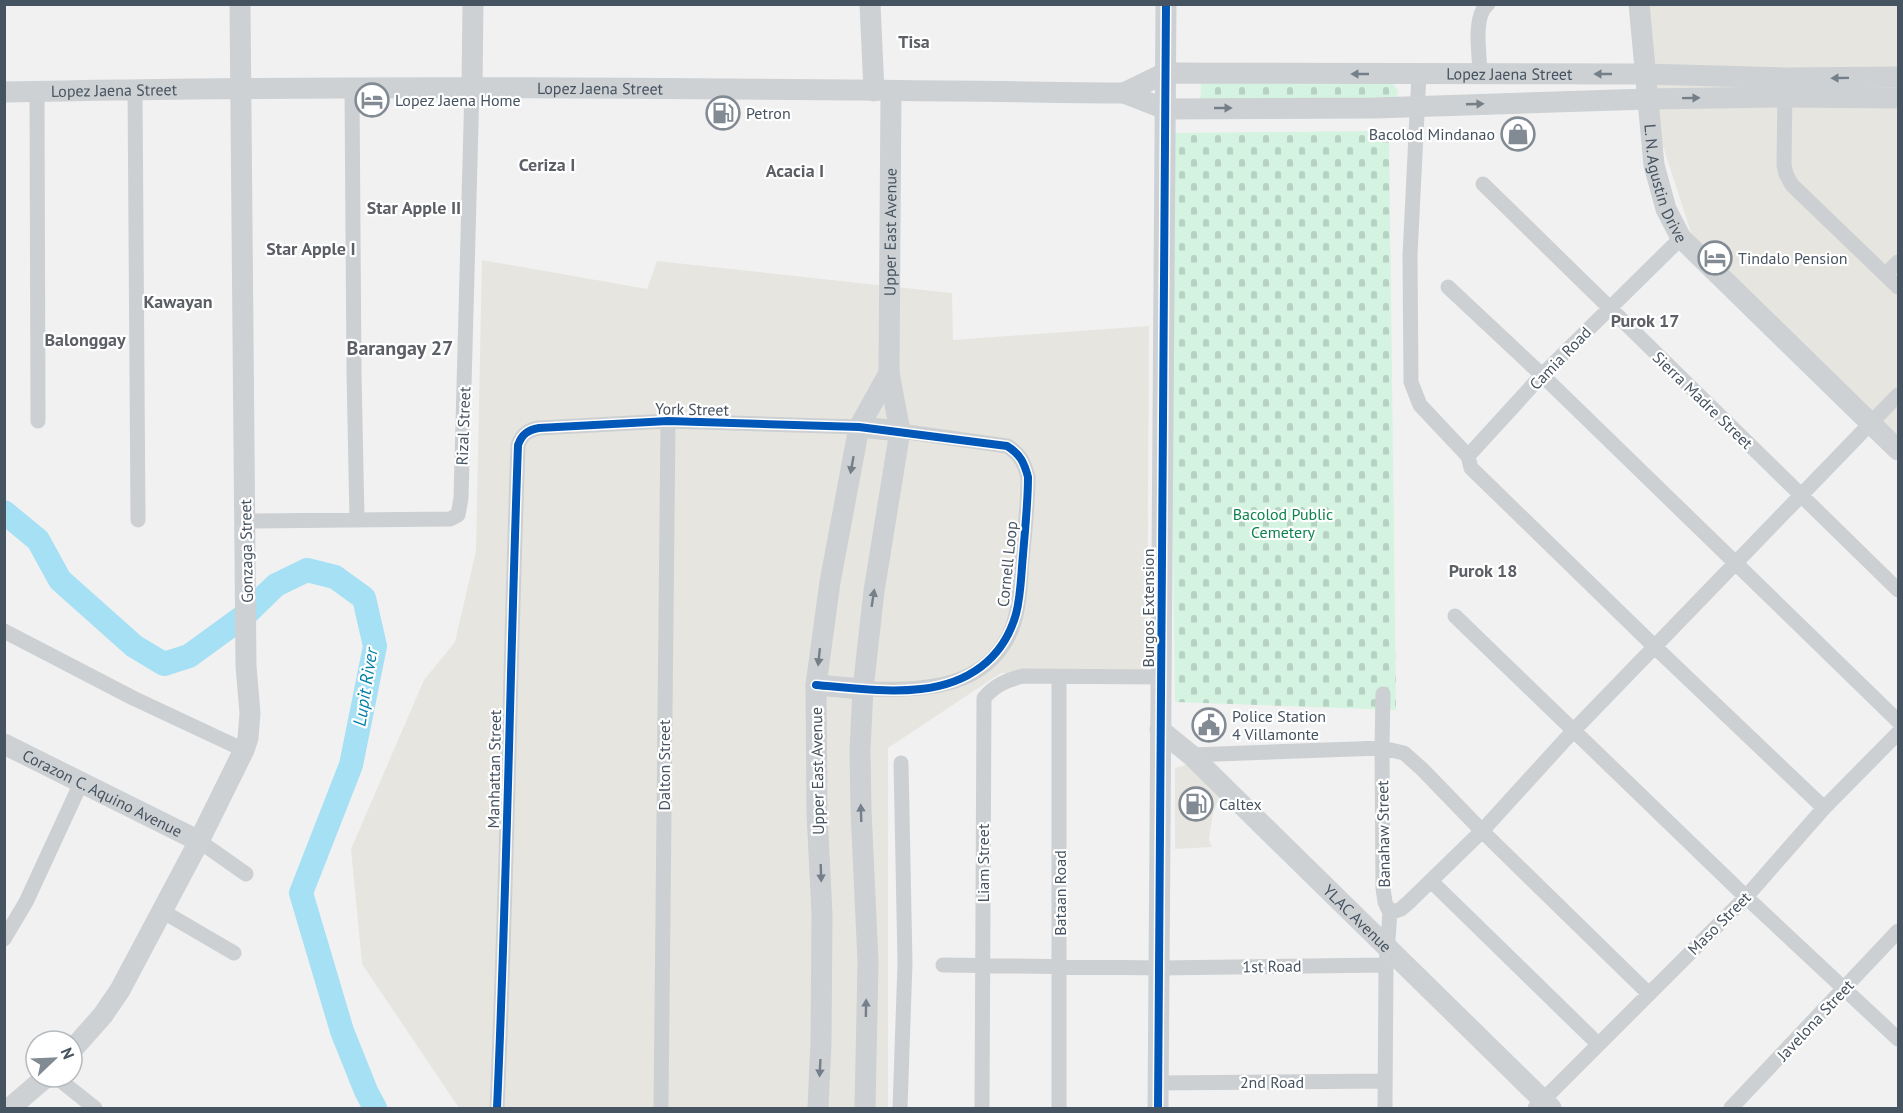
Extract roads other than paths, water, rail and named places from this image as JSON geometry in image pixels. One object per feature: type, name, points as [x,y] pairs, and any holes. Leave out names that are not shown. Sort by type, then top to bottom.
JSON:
[{"type":"street","name":"Gonzaga Street","points":[[84,1036],[103,1015],[120,990],[199,841],[248,738],[250,713],[246,666],[240,4]]},
{"type":"street","points":[[472,87],[473,4]]},
{"type":"street","name":"Upper East Avenue","points":[[865,1108],[868,962],[861,810],[862,689],[871,613],[900,430],[889,373],[882,91],[870,4]]},
{"type":"street","name":"Burgos Extension","points":[[1158,1108],[1166,4]]},
{"type":"street","points":[[1480,74],[1478,18],[1482,9],[1488,4]]},
{"type":"street","name":"L. N. Agustin Drive","points":[[1639,4],[1654,165],[1666,209],[1681,238],[1899,450]]},
{"type":"street","name":"Lopez Jaena Street","points":[[1124,93],[1166,73],[1645,74],[1899,98]]},
{"type":"street","points":[[1419,74],[1410,255],[1412,382],[1420,405],[1468,456],[1471,468],[1824,808]]},
{"type":"street","name":"Lopez Jaena Street","points":[[4,92],[239,87],[352,89],[472,87],[1124,93],[1165,109],[1375,108],[1647,99],[1899,77]]},
{"type":"street","name":"Rizal Street","points":[[246,521],[450,519],[458,515],[461,498],[472,87]]},
{"type":"street","points":[[1785,87],[1784,165],[1792,185],[1899,287]]},
{"type":"street","points":[[352,89],[353,362],[357,519]]},
{"type":"street","points":[[135,90],[138,520]]},
{"type":"street","points":[[37,92],[38,421]]},
{"type":"street","name":"Sierra Madre Street","points":[[1483,184],[1899,590]]},
{"type":"street","name":"Camia Road","points":[[1468,456],[1542,375],[1681,238]]},
{"type":"street","points":[[1886,274],[1899,262]]},
{"type":"street","points":[[1448,287],[1542,375],[1899,722]]},
{"type":"street","name":"Upper East Avenue","points":[[818,1108],[822,1042],[822,914],[817,814],[816,685],[830,582],[859,427],[889,373]]},
{"type":"street","points":[[1390,913],[1401,909],[1482,831],[1575,730],[1899,395]]},
{"type":"street","name":"York Street","points":[[525,432],[539,428],[668,421],[859,427]]},
{"type":"street","name":"Dalton Street","points":[[661,1108],[668,421]]},
{"type":"street","points":[[859,427],[900,430]]},
{"type":"street","name":"Cornell Loop","points":[[862,689],[921,689],[940,686],[976,671],[1005,644],[1016,615],[1020,594],[1028,477],[1018,452],[1007,446],[900,430]]},
{"type":"street","name":"Manhattan Street","points":[[497,1108],[505,927],[509,688],[518,445],[525,432]]},
{"type":"street","points":[[1455,616],[1746,897],[1899,1039]]},
{"type":"street","points":[[4,631],[133,698],[244,750]]},
{"type":"street","name":"Liam Street","points":[[982,1108],[984,698],[993,688],[1023,676],[1059,677]]},
{"type":"street","points":[[1059,677],[1161,677]]},
{"type":"street","name":"Bataan Road","points":[[1059,677],[1059,1108]]},
{"type":"street","points":[[816,685],[862,689]]},
{"type":"street","name":"Banahaw Street","points":[[1383,694],[1383,888],[1385,902],[1390,913],[1386,955],[1385,1108]]},
{"type":"street","name":"YLAC Avenue","points":[[1160,730],[1191,755],[1386,955],[1543,1106]]},
{"type":"street","name":"Maso Street","points":[[1543,1106],[1648,993],[1746,897],[1824,808],[1899,733]]},
{"type":"street","name":"Corazon C. Aquino Avenue","points":[[4,744],[199,841]]},
{"type":"street","points":[[1191,755],[1382,748],[1404,753],[1431,777],[1482,831],[1648,993]]},
{"type":"street","points":[[900,1108],[905,963],[901,764]]},
{"type":"street","points":[[4,939],[26,902],[81,783]]},
{"type":"street","points":[[199,841],[246,874]]},
{"type":"street","points":[[1431,881],[1599,1044]]},
{"type":"street","points":[[162,911],[234,953]]},
{"type":"street","name":"Javelona Street","points":[[1731,1108],[1899,932]]},
{"type":"street","name":"1st Road","points":[[943,965],[1159,968],[1386,955]]},
{"type":"street","name":"2nd Road","points":[[1158,1083],[1385,1081]]},
{"type":"street","points":[[10,1108],[32,1089]]},
{"type":"street","points":[[71,1089],[95,1108]]},
{"type":"waterway","name":"Lupit River","points":[[4,512],[38,540],[60,580],[134,646],[164,664],[189,656],[244,616],[276,585],[307,570],[335,577],[364,598],[375,646],[351,765],[301,893],[342,1031],[375,1108]]},
{"type":"place","name":"Lopez Jaena Home","points":[[372,100]]},
{"type":"place","name":"Petron","points":[[723,113]]},
{"type":"place","name":"Bacolod Mindanao","points":[[1518,134]]},
{"type":"place","name":"Tindalo Pension","points":[[1715,258]]},
{"type":"place","name":"Police Station 4 Villamonte","points":[[1209,725]]},
{"type":"place","name":"Caltex","points":[[1196,804]]},
{"type":"district","name":"Tisa","points":[[914,41]]},
{"type":"district","name":"Ceriza I","points":[[547,164]]},
{"type":"district","name":"Acacia I","points":[[795,170]]},
{"type":"district","name":"Star Apple II","points":[[414,207]]},
{"type":"district","name":"Star Apple I","points":[[311,248]]},
{"type":"district","name":"Kawayan","points":[[178,301]]},
{"type":"district","name":"Purok 17","points":[[1645,320]]},
{"type":"district","name":"Balonggay","points":[[85,339]]},
{"type":"district","name":"Barangay 27","points":[[400,348]]},
{"type":"district","name":"Purok 18","points":[[1483,570]]},
{"type":"park label","name":"Bacolod Public Cemetery","points":[[1283,523]]}]
